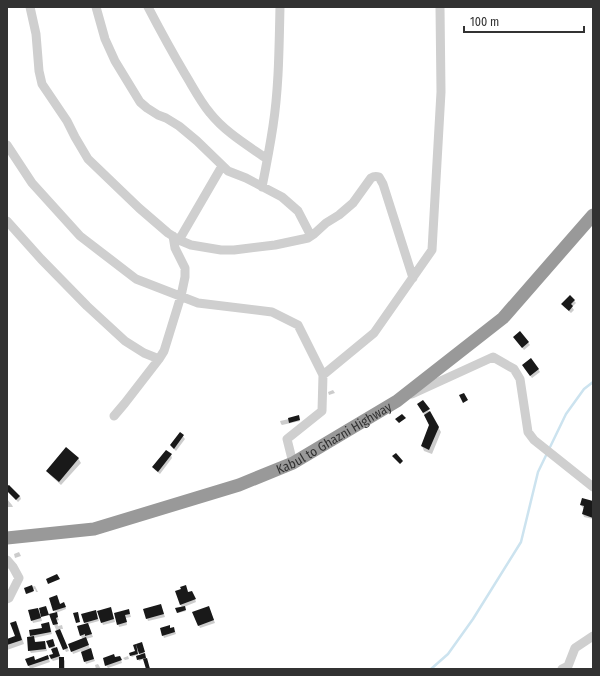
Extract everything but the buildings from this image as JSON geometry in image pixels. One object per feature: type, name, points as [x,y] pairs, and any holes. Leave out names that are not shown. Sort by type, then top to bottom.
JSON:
[{"type":"highway","name":"Kabul to Ghazni Highway","points":[[7,538],[94,529],[239,485],[293,464],[397,401],[503,318],[593,215]]},
{"type":"street","points":[[30,7],[36,34],[39,71],[42,84],[67,121],[74,137],[88,159],[168,233],[191,245],[221,250],[275,246],[297,241],[311,236],[353,202],[373,176],[379,177],[383,184],[413,278]]},
{"type":"street","points":[[96,7],[105,39],[115,61],[140,102],[158,115],[179,126],[228,171],[282,197],[298,211],[311,236]]},
{"type":"street","points":[[148,7],[192,86],[210,114],[225,129],[267,159]]},
{"type":"street","points":[[262,187],[273,127],[277,95],[280,7]]},
{"type":"street","points":[[323,375],[374,333],[432,250],[441,92],[440,7]]},
{"type":"street","points":[[7,145],[32,183],[80,236],[136,279],[198,303],[272,312],[298,325],[323,375],[322,411],[287,438],[293,464]]},
{"type":"street","points":[[114,416],[159,360],[164,351],[181,296],[185,277],[184,268],[175,248],[176,238],[222,166]]},
{"type":"street","points":[[7,221],[41,260],[125,341],[144,353],[159,360]]},
{"type":"street","points":[[397,401],[493,357],[514,369],[520,379],[528,432],[534,440],[593,487]]},
{"type":"street","points":[[7,560],[19,578],[9,598],[7,599]]},
{"type":"street","points":[[562,669],[568,666],[575,648],[593,636]]},
{"type":"waterway","points":[[431,669],[448,654],[473,619],[521,542],[538,472],[566,414],[584,389],[593,382]]}]
